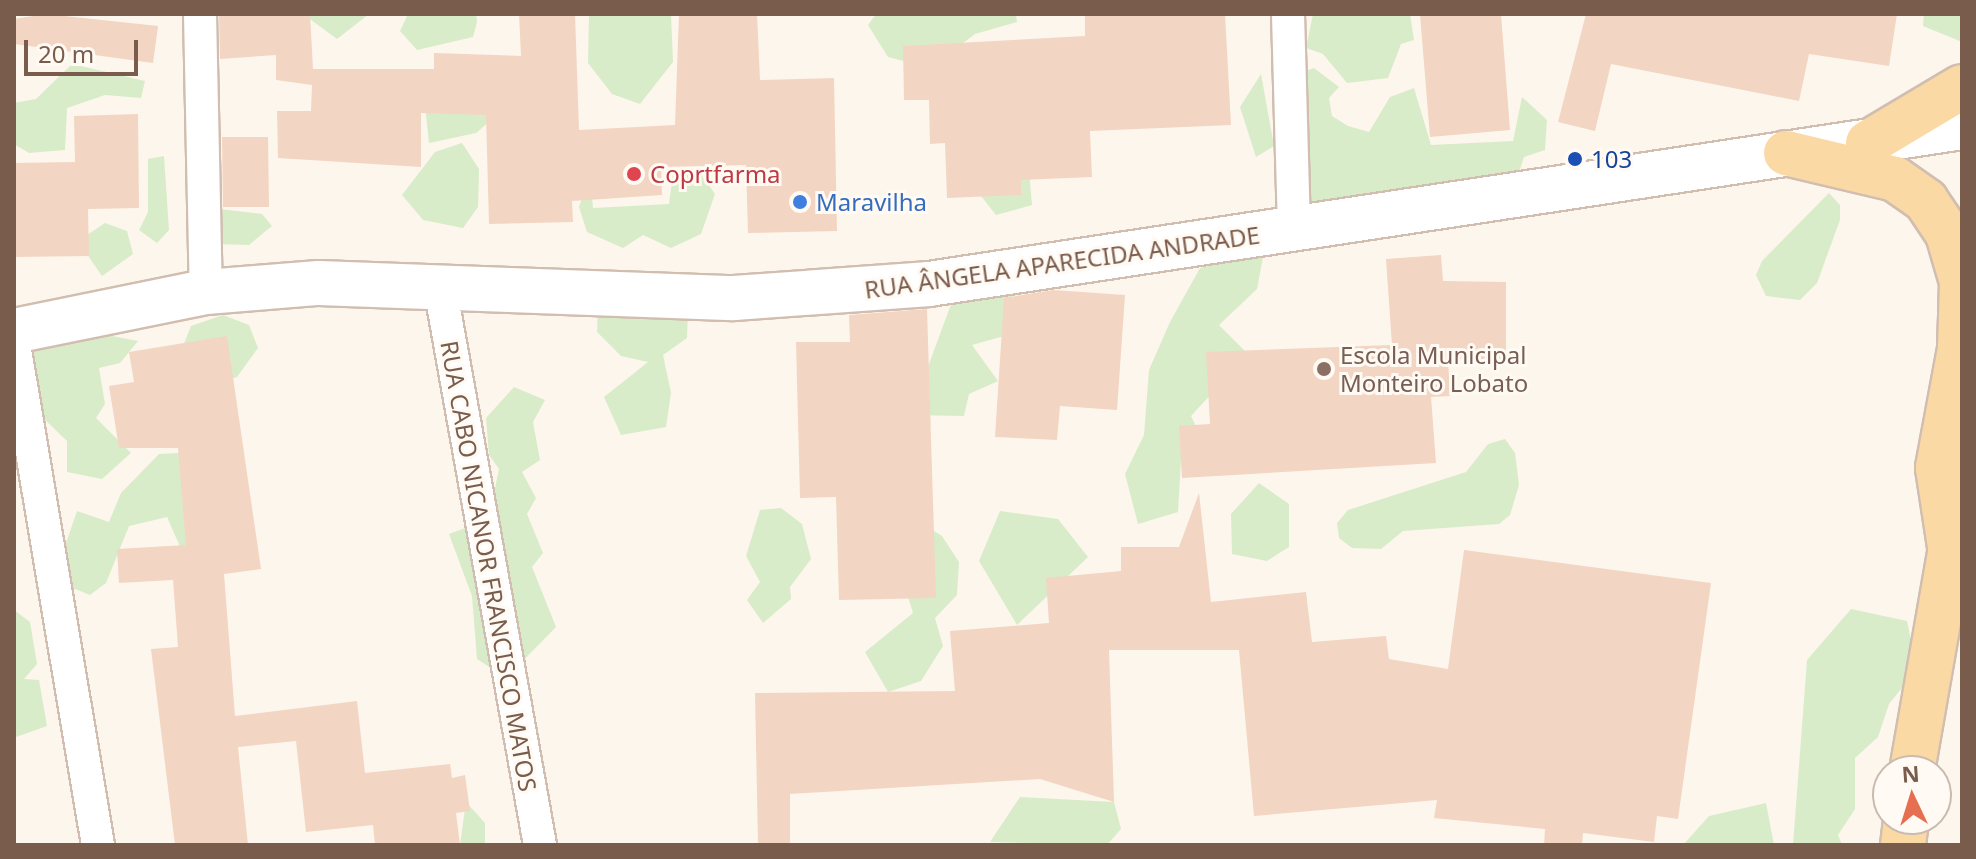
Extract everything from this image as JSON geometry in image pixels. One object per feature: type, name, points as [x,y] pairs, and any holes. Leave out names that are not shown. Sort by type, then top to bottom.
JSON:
[{"type":"main road","points":[[1868,143],[1962,87]]},
{"type":"main road","points":[[1786,153],[1895,179],[1926,201],[1948,234],[1962,282],[1960,349],[1938,468],[1950,546]]},
{"type":"main road","points":[[1915,755],[1962,485]]},
{"type":"street","points":[[200,14],[206,292]]},
{"type":"street","points":[[1288,14],[1294,230]]},
{"type":"street","name":"RUA ÂNGELA APARECIDA ANDRADE","points":[[14,331],[206,292],[319,283],[749,297],[929,284],[1962,127]]},
{"type":"street","name":"RUA CABO NICANOR FRANCISCO MATOS","points":[[440,287],[540,845]]},
{"type":"street","points":[[14,344],[98,845]]},
{"type":"green space","points":[[303,14],[369,14],[337,39]]},
{"type":"green space","points":[[408,14],[476,14],[477,22],[473,37],[417,50],[400,31]]},
{"type":"green space","points":[[589,14],[671,14],[673,62],[640,104],[612,94],[588,63]]},
{"type":"green space","points":[[876,14],[1016,14],[1017,22],[975,34],[930,68],[888,57],[868,25]]},
{"type":"green space","points":[[1313,14],[1410,14],[1414,40],[1401,44],[1388,78],[1347,83],[1323,54],[1306,48]]},
{"type":"green space","points":[[1924,14],[1962,14],[1962,42],[1923,26]]},
{"type":"green space","points":[[72,64],[145,81],[141,98],[105,95],[67,108],[65,150],[29,153],[14,144],[14,103],[36,99]]},
{"type":"green space","points":[[1314,68],[1339,87],[1329,98],[1332,116],[1348,126],[1369,132],[1390,97],[1414,88],[1431,145],[1513,141],[1522,97],[1547,120],[1545,150],[1524,157],[1518,175],[1417,194],[1304,202],[1294,75]]},
{"type":"green space","points":[[1261,74],[1274,146],[1256,157],[1240,107]]},
{"type":"green space","points":[[425,105],[499,113],[476,133],[429,143]]},
{"type":"green space","points":[[462,143],[479,169],[478,207],[463,228],[423,220],[402,195],[435,152]]},
{"type":"green space","points":[[164,156],[169,230],[157,243],[139,230],[148,212],[148,159]]},
{"type":"green space","points":[[1029,170],[1032,205],[996,215],[981,196]]},
{"type":"green space","points":[[590,174],[593,208],[669,204],[673,174],[701,174],[715,194],[701,234],[671,248],[643,235],[623,248],[587,232],[579,207]]},
{"type":"green space","points":[[1829,193],[1840,205],[1840,220],[1817,283],[1800,300],[1766,296],[1756,275],[1762,261]]},
{"type":"green space","points":[[211,208],[262,214],[272,226],[249,245],[213,244]]},
{"type":"green space","points":[[105,223],[127,231],[133,254],[102,276],[78,241]]},
{"type":"green space","points":[[1264,252],[1257,289],[1219,325],[1248,354],[1191,416],[1209,453],[1181,460],[1178,512],[1138,524],[1125,474],[1144,435],[1149,370],[1170,322],[1200,268]]},
{"type":"green space","points":[[1005,287],[1023,311],[1008,335],[972,345],[998,381],[969,394],[964,416],[910,415],[953,299]]},
{"type":"green space","points":[[598,306],[688,309],[687,338],[663,355],[671,393],[666,427],[621,435],[604,397],[648,362],[621,356],[597,332]]},
{"type":"green space","points":[[223,315],[249,325],[258,348],[237,377],[201,388],[172,374],[191,326]]},
{"type":"green space","points":[[60,326],[138,341],[120,363],[99,368],[105,404],[96,418],[131,453],[102,479],[67,472],[67,441],[40,415],[31,344]]},
{"type":"green space","points":[[514,387],[545,400],[533,422],[540,460],[522,472],[536,498],[527,514],[543,553],[532,567],[556,627],[506,678],[477,659],[472,596],[449,534],[479,523],[475,493],[495,488],[499,469],[489,455],[486,418]]},
{"type":"green space","points":[[1505,439],[1515,453],[1519,485],[1510,515],[1499,524],[1403,531],[1381,549],[1352,548],[1339,538],[1337,523],[1348,510],[1466,472],[1488,444]]},
{"type":"green space","points":[[198,452],[185,558],[167,517],[129,526],[106,583],[90,595],[68,586],[65,546],[77,511],[109,522],[121,493],[159,454]]},
{"type":"green space","points":[[1259,483],[1289,504],[1289,547],[1267,561],[1232,554],[1231,514]]},
{"type":"green space","points":[[781,508],[802,524],[811,559],[790,587],[791,599],[763,623],[747,600],[760,582],[746,556],[760,510]]},
{"type":"green space","points":[[1000,511],[1058,519],[1088,557],[1017,625],[979,561]]},
{"type":"green space","points":[[921,523],[942,536],[959,562],[957,595],[935,618],[943,646],[921,681],[888,692],[865,652],[913,613],[901,574]]},
{"type":"green space","points":[[1851,609],[1907,621],[1917,669],[1889,704],[1878,737],[1855,758],[1855,809],[1838,835],[1842,845],[1793,845],[1807,660]]},
{"type":"green space","points":[[14,610],[30,622],[37,664],[24,679],[39,680],[47,726],[16,737]]},
{"type":"green space","points":[[1020,797],[1114,802],[1121,829],[1107,845],[990,842]]},
{"type":"green space","points":[[466,802],[485,823],[485,845],[460,845]]},
{"type":"green space","points":[[1766,803],[1774,845],[1683,845],[1709,816]]},
{"type":"building","points":[[46,14],[158,26],[153,63],[14,44],[14,19]]},
{"type":"building","points":[[219,14],[310,14],[313,69],[434,69],[434,53],[521,56],[519,14],[575,14],[579,130],[675,125],[679,14],[757,14],[760,80],[834,78],[837,231],[748,233],[746,165],[661,167],[662,195],[572,201],[573,222],[489,224],[486,115],[421,113],[421,167],[278,158],[277,111],[311,111],[312,85],[276,80],[276,55],[220,59]]},
{"type":"building","points":[[1085,14],[1225,14],[1231,125],[1090,131],[1092,177],[1021,180],[1021,195],[947,198],[945,143],[930,144],[929,100],[904,100],[903,46],[1085,36]]},
{"type":"building","points":[[1420,14],[1501,14],[1510,130],[1430,137]]},
{"type":"building","points":[[1586,14],[1897,14],[1889,66],[1809,54],[1799,101],[1611,64],[1595,131],[1558,122]]},
{"type":"building","points":[[138,114],[139,208],[88,209],[89,256],[14,257],[14,163],[75,162],[74,116]]},
{"type":"building","points":[[222,137],[268,137],[269,207],[223,207]]},
{"type":"building","points":[[1441,255],[1443,281],[1506,282],[1506,360],[1448,359],[1450,396],[1431,397],[1436,463],[1182,478],[1179,426],[1210,424],[1206,352],[1392,345],[1386,259]]},
{"type":"building","points":[[1053,290],[1125,295],[1117,410],[1060,406],[1057,440],[995,437],[1004,298]]},
{"type":"building","points":[[927,309],[936,598],[839,600],[836,497],[800,498],[796,342],[850,342],[849,315]]},
{"type":"building","points":[[227,336],[261,569],[224,574],[235,716],[357,701],[365,773],[450,764],[452,778],[465,775],[470,811],[456,813],[460,845],[375,845],[373,825],[306,832],[296,741],[238,747],[248,845],[175,845],[151,649],[178,647],[173,580],[119,583],[117,549],[186,545],[178,448],[119,448],[109,386],[134,382],[129,352]]},
{"type":"building","points":[[1199,493],[1211,602],[1306,592],[1312,642],[1386,636],[1389,659],[1448,669],[1464,550],[1711,583],[1678,819],[1657,816],[1654,842],[1583,833],[1582,845],[1544,845],[1545,829],[1434,818],[1437,800],[1254,816],[1239,650],[1109,650],[1114,802],[1040,779],[790,794],[790,844],[758,845],[755,693],[955,691],[950,631],[1049,623],[1046,578],[1121,571],[1121,547],[1179,547]]},
{"type":"place","name":"103","points":[[1575,159]]},
{"type":"place","name":"Coprtfarma","points":[[634,174]]},
{"type":"place","name":"Maravilha","points":[[800,202]]},
{"type":"place","name":"Escola Municipal Monteiro Lobato","points":[[1324,369]]}]
